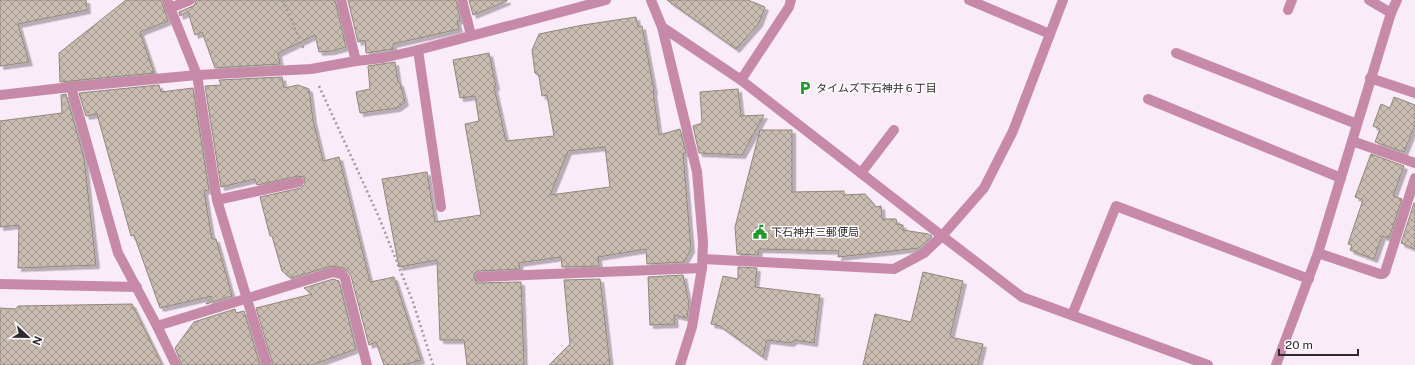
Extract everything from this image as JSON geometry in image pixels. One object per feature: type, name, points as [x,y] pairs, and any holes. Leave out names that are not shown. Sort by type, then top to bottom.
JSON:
[{"type":"street","points":[[190,0],[169,4],[197,75],[217,200],[266,365]]},
{"type":"street","points":[[342,0],[356,61]]},
{"type":"street","points":[[462,0],[471,35]]},
{"type":"street","points":[[0,95],[197,75],[311,68],[383,58],[606,0]]},
{"type":"street","points":[[651,0],[662,27],[697,172],[703,242],[702,264],[692,327],[680,365]]},
{"type":"street","points":[[741,80],[789,7],[791,0]]},
{"type":"street","points":[[969,0],[1050,34]]},
{"type":"street","points":[[480,278],[702,264],[894,269],[924,253],[942,236],[984,188],[1013,131],[1063,0]]},
{"type":"street","points":[[1288,10],[1292,0]]},
{"type":"street","points":[[1369,0],[1390,13]]},
{"type":"street","points":[[1276,365],[1318,253],[1390,13],[1397,0]]},
{"type":"street","points":[[662,27],[741,80],[1022,297],[1208,365]]},
{"type":"street","points":[[418,50],[441,207]]},
{"type":"street","points":[[1176,53],[1357,124]]},
{"type":"street","points":[[1370,78],[1415,94]]},
{"type":"street","points":[[71,87],[118,253],[137,287],[176,365]]},
{"type":"street","points":[[1148,99],[1341,178]]},
{"type":"street","points":[[861,173],[894,130]]},
{"type":"street","points":[[1352,141],[1415,163]]},
{"type":"street","points":[[1318,253],[1383,274],[1385,272],[1415,178]]},
{"type":"street","points":[[217,200],[299,182]]},
{"type":"street","points":[[1072,315],[1116,206],[1309,278]]},
{"type":"street","points":[[157,326],[333,272],[342,274],[345,278],[368,365]]},
{"type":"street","points":[[0,284],[137,287]]},
{"type":"path","points":[[283,0],[340,134],[378,215],[413,302],[433,365]]},
{"type":"building","points":[[0,0],[86,0],[87,10],[18,24],[29,62],[0,66]]},
{"type":"building","points":[[126,0],[161,0],[168,21],[140,32],[154,73],[60,82],[59,53]]},
{"type":"building","points":[[196,0],[335,0],[346,47],[332,51],[319,52],[315,35],[278,53],[280,64],[215,68],[202,32],[195,35],[188,12],[180,16],[179,12],[193,6]]},
{"type":"building","points":[[348,0],[456,0],[460,20],[457,21],[459,29],[393,44],[393,49],[366,53],[365,40],[358,42]]},
{"type":"building","points":[[469,0],[507,0],[507,1],[473,15]]},
{"type":"building","points":[[667,0],[748,0],[765,7],[759,23],[736,49]]},
{"type":"building","points":[[636,17],[638,27],[642,26],[654,91],[659,135],[680,129],[686,153],[683,153],[691,249],[684,262],[647,264],[646,249],[598,257],[599,266],[562,267],[561,257],[519,263],[520,269],[477,271],[474,274],[474,278],[477,283],[521,282],[524,365],[467,365],[464,340],[440,340],[437,260],[399,267],[382,179],[427,172],[435,222],[481,215],[465,124],[479,121],[475,96],[460,98],[453,60],[489,53],[496,87],[494,87],[506,141],[554,136],[547,95],[542,96],[539,76],[535,73],[532,50],[539,34],[583,25]],"holes":[[[605,147],[610,187],[550,195],[568,151]]]},
{"type":"building","points":[[395,62],[398,82],[400,83],[405,102],[397,108],[360,113],[356,92],[370,89],[368,66]]},
{"type":"building","points":[[282,77],[284,88],[298,85],[309,89],[313,120],[323,161],[339,157],[370,282],[394,277],[421,360],[403,365],[384,365],[376,342],[369,345],[351,276],[344,268],[331,266],[291,278],[282,271],[272,236],[270,236],[260,197],[301,188],[305,184],[304,177],[298,176],[257,185],[255,179],[221,187],[205,86],[221,85],[219,80]]},
{"type":"building","points":[[159,85],[161,92],[193,88],[209,190],[204,191],[212,239],[216,239],[232,296],[206,304],[212,296],[160,308],[134,235],[131,236],[97,114],[86,116],[79,93]]},
{"type":"building","points":[[738,89],[741,116],[764,115],[742,155],[699,153],[693,126],[702,123],[700,92]]},
{"type":"building","points":[[66,94],[84,158],[96,265],[18,268],[19,225],[0,227],[0,121],[62,113],[61,95]]},
{"type":"building","points":[[1394,97],[1415,105],[1415,125],[1404,152],[1375,142],[1380,129],[1373,126],[1381,104],[1390,108]]},
{"type":"building","points":[[760,130],[792,130],[792,192],[844,191],[844,195],[865,194],[876,207],[881,206],[882,219],[896,219],[897,224],[903,225],[903,230],[932,236],[919,248],[838,257],[839,251],[759,249],[758,255],[737,254],[735,227]]},
{"type":"building","points":[[1371,154],[1404,166],[1393,196],[1402,199],[1389,238],[1382,236],[1374,259],[1350,250],[1352,245],[1348,244],[1363,200],[1355,197]]},
{"type":"building","points":[[1415,203],[1415,249],[1401,243]]},
{"type":"building","points":[[738,267],[757,268],[755,287],[820,295],[814,343],[794,340],[791,343],[767,340],[763,357],[720,326],[711,324],[723,276],[738,279]]},
{"type":"building","points":[[923,272],[963,281],[950,337],[983,344],[978,365],[863,365],[875,314],[911,322]]},
{"type":"building","points":[[683,275],[689,304],[687,318],[674,315],[675,324],[650,325],[648,277]]},
{"type":"building","points":[[333,279],[339,281],[356,349],[312,365],[273,365],[256,308],[312,294],[304,288]]},
{"type":"building","points":[[600,279],[610,365],[549,365],[570,344],[564,280]]},
{"type":"building","points":[[132,304],[162,365],[0,365],[0,308],[16,309],[18,306]]},
{"type":"building","points":[[235,309],[236,313],[244,311],[260,365],[182,365],[175,348],[194,322]]},
{"type":"place","name":"タイムズ下石神井６丁目","points":[[805,88]]},
{"type":"place","name":"下石神井三郵便局","points":[[760,232]]}]
